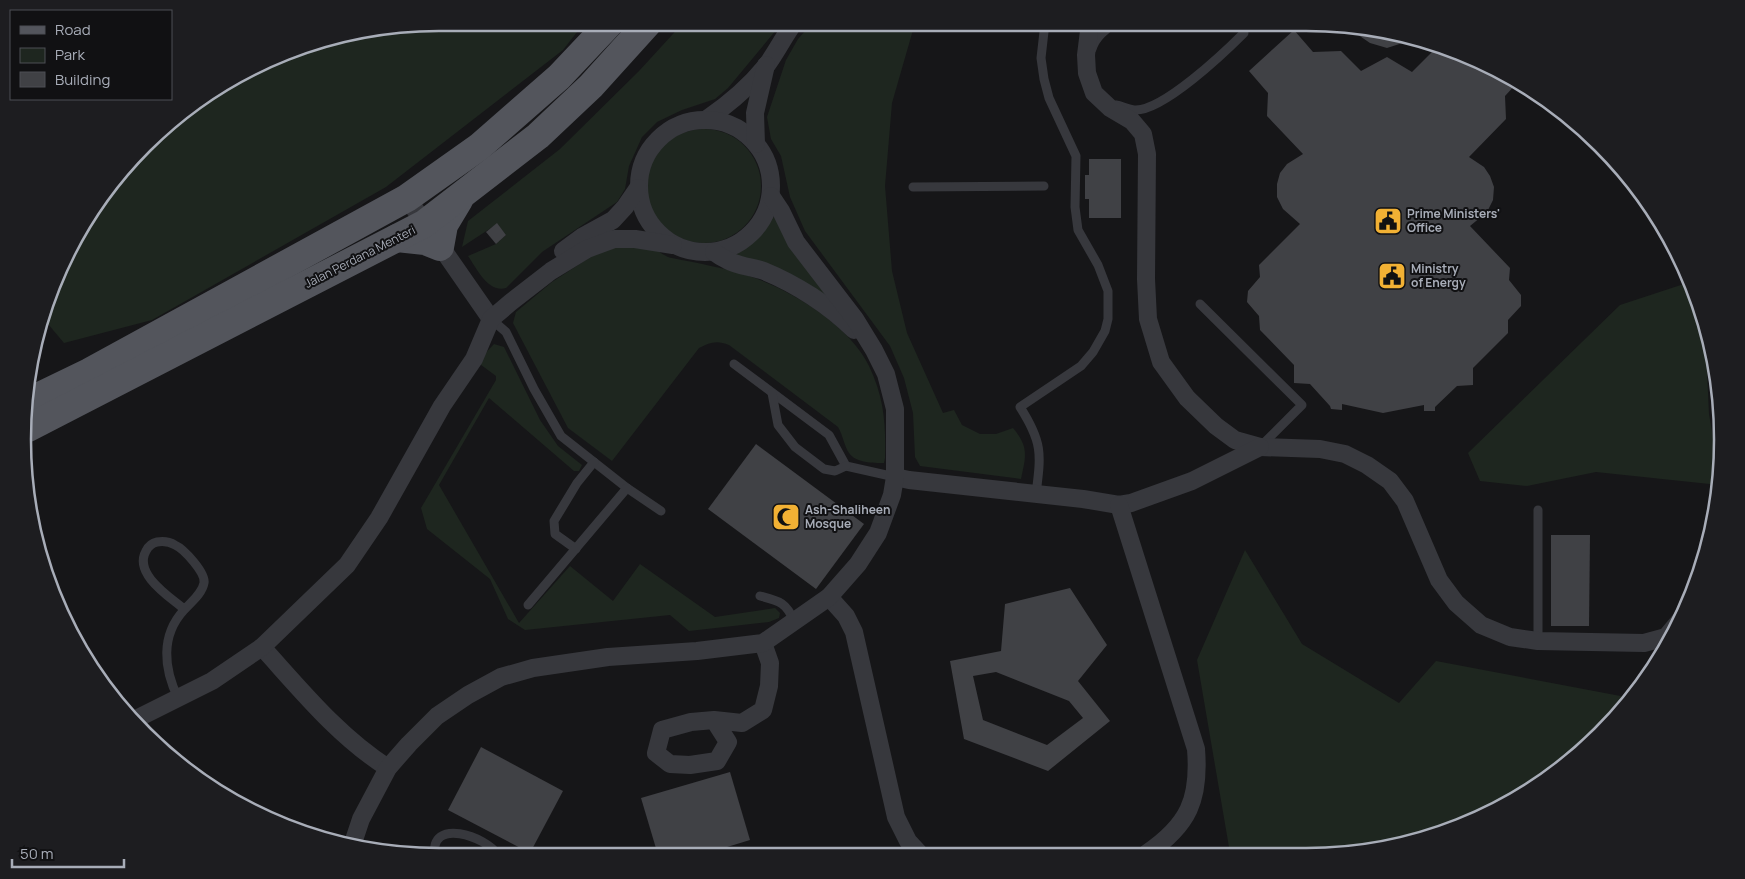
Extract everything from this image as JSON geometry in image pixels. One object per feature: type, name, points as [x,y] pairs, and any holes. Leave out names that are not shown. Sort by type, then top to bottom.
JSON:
[{"type":"main road","points":[[34,399],[89,372],[407,198],[479,147],[559,77],[602,31]]},
{"type":"main road","name":"Jalan Perdana Menteri","points":[[32,426],[424,224],[538,136],[591,86],[641,31]]},
{"type":"main road","points":[[397,238],[425,241],[440,247],[444,225],[462,194]]},
{"type":"street","points":[[708,120],[730,104],[766,65],[789,31]]},
{"type":"street","points":[[1089,31],[1086,55],[1087,73],[1094,93],[1110,108],[1132,121],[1142,134],[1146,154],[1146,279],[1148,319],[1161,362],[1187,398],[1216,426],[1234,440],[1260,447],[1320,449],[1345,454],[1367,465],[1390,481],[1405,501],[1440,580],[1456,603],[1481,625],[1510,637],[1538,641],[1644,643],[1662,638]]},
{"type":"street","points":[[756,144],[755,113],[766,65]]},
{"type":"street","points":[[140,717],[212,681],[262,647],[347,565],[379,518],[442,406],[474,359],[492,318],[511,302],[551,271],[587,249],[614,239],[635,239],[673,245],[693,251],[714,252],[734,246],[752,233],[764,216],[771,196],[771,178],[766,160],[756,144],[742,131],[726,123],[708,120],[686,122],[666,132],[650,147],[641,166],[638,188],[643,211],[655,230],[673,245]]},
{"type":"street","points":[[511,302],[544,266],[582,237],[613,220],[638,188]]},
{"type":"street","points":[[354,839],[361,819],[388,768],[408,744],[437,716],[468,695],[501,677],[533,668],[583,660],[697,651],[763,643],[829,597],[858,564],[878,533],[892,495],[896,477],[895,409],[886,374],[874,350],[855,319],[796,242],[781,211],[771,196]]},
{"type":"street","points":[[407,198],[492,318]]},
{"type":"street","points":[[714,252],[728,261],[764,271],[818,301],[846,322],[874,350]]},
{"type":"street","points":[[896,477],[1119,505],[1131,503],[1192,481],[1260,447]]},
{"type":"street","points":[[1119,505],[1197,756],[1196,788],[1190,807],[1173,833],[1155,848]]},
{"type":"street","points":[[829,597],[846,616],[854,632],[896,817],[908,841],[914,848]]},
{"type":"street","points":[[714,720],[742,724],[762,710],[769,686],[770,663],[763,643]]},
{"type":"street","points":[[262,647],[319,711],[356,745],[388,768]]},
{"type":"lane","points":[[1036,494],[1040,457],[1037,438],[1020,407],[1081,366],[1093,352],[1105,332],[1108,319],[1108,291],[1098,265],[1078,230],[1075,207],[1076,156],[1049,98],[1044,79],[1041,58],[1044,31]]},
{"type":"lane","points":[[1104,31],[1094,43],[1089,62],[1096,84],[1103,95],[1116,105],[1135,110],[1152,106],[1167,98],[1220,56],[1244,33]]},
{"type":"lane","points":[[913,187],[1044,186]]},
{"type":"lane","points":[[1200,304],[1302,404],[1260,447]]},
{"type":"lane","points":[[492,318],[506,332],[534,389],[561,436],[661,511]]},
{"type":"lane","points":[[734,364],[829,435],[846,466]]},
{"type":"lane","points":[[772,393],[778,425],[795,447],[824,469],[835,471],[846,466],[896,477]]},
{"type":"lane","points":[[576,549],[555,534],[554,521],[577,482],[594,462]]},
{"type":"lane","points":[[528,605],[628,488]]},
{"type":"lane","points":[[1538,510],[1538,641]]},
{"type":"lane","points":[[178,698],[170,682],[166,662],[168,643],[172,628],[184,609],[202,590],[205,580],[200,569],[177,546],[166,542],[156,542],[148,547],[142,557],[144,570],[153,583],[184,609]]},
{"type":"lane","points":[[760,596],[782,602],[790,610],[794,621]]},
{"type":"lane","points":[[436,848],[438,841],[444,835],[455,832],[466,834],[490,848]]},
{"type":"green space","points":[[440,31],[578,31],[563,50],[386,187],[152,320],[64,343],[48,324],[62,283],[73,259],[100,213],[133,170],[170,133],[213,100],[235,86],[283,62],[334,45],[360,39],[413,32]]},
{"type":"green space","points":[[676,31],[775,31],[728,88],[715,99],[682,110],[657,122],[642,137],[629,166],[625,189],[617,202],[542,252],[506,288],[500,289],[488,284],[468,256],[496,244],[506,235],[497,224],[462,247],[468,221],[560,149],[639,71]]},
{"type":"green space","points":[[805,31],[913,31],[892,103],[885,186],[892,271],[907,333],[943,413],[954,410],[962,425],[980,434],[996,434],[1013,428],[1022,441],[1025,452],[1021,479],[920,466],[915,457],[913,413],[904,378],[890,346],[805,231],[790,197],[781,156],[771,139],[767,117],[786,60]]},
{"type":"green space","points":[[704,129],[726,133],[744,146],[757,164],[761,186],[757,208],[744,226],[726,239],[704,243],[682,239],[664,226],[651,208],[647,186],[651,164],[664,146],[682,133]]},
{"type":"green space","points":[[776,213],[831,300],[735,255],[759,237]]},
{"type":"green space","points":[[617,246],[651,248],[669,257],[749,276],[783,290],[833,323],[860,351],[874,377],[883,411],[884,463],[865,462],[856,459],[847,450],[838,427],[729,345],[717,342],[699,348],[612,461],[568,428],[513,323],[516,312],[552,282],[595,254]]},
{"type":"green space","points":[[1683,284],[1700,334],[1707,365],[1709,414],[1714,443],[1711,484],[1596,472],[1527,486],[1480,481],[1468,453],[1620,305]]},
{"type":"green space","points":[[494,344],[504,347],[540,420],[558,446],[582,465],[579,471],[574,471],[489,398],[439,485],[519,623],[570,566],[613,601],[640,564],[715,617],[775,608],[780,613],[779,618],[769,622],[689,631],[670,615],[525,630],[508,619],[490,579],[427,529],[421,508],[496,380],[496,376],[477,362]]},
{"type":"green space","points":[[1245,550],[1302,644],[1399,703],[1436,661],[1622,696],[1594,728],[1554,763],[1510,793],[1462,817],[1411,834],[1359,844],[1306,848],[1229,848],[1197,660]]},
{"type":"building","name":"Prime Ministers' Office","points":[[1295,31],[1313,52],[1341,51],[1361,71],[1387,57],[1412,72],[1432,52],[1434,52],[1462,62],[1513,88],[1505,96],[1506,119],[1469,157],[1484,167],[1494,187],[1493,200],[1487,212],[1470,226],[1510,268],[1509,280],[1521,295],[1521,306],[1508,320],[1508,333],[1473,368],[1473,385],[1457,386],[1435,407],[1435,411],[1424,411],[1424,405],[1383,413],[1342,404],[1342,410],[1331,409],[1310,384],[1294,383],[1294,365],[1260,330],[1259,316],[1247,302],[1248,291],[1260,277],[1259,265],[1300,224],[1283,209],[1277,197],[1277,184],[1280,173],[1287,164],[1303,154],[1267,116],[1268,93],[1249,71]]},
{"type":"building","points":[[1358,35],[1402,43],[1387,48],[1370,43]]},
{"type":"building","points":[[1089,159],[1121,159],[1121,218],[1089,218],[1089,199],[1085,199],[1085,175],[1089,175]]},
{"type":"building","points":[[497,223],[506,235],[496,244],[486,232]]},
{"type":"building","name":"Ash-Shaliheen Mosque","points":[[756,444],[864,524],[816,589],[708,509]]},
{"type":"building","points":[[1551,535],[1590,535],[1589,626],[1551,626]]},
{"type":"building","points":[[1070,588],[1107,645],[1078,681],[1110,721],[1048,771],[964,739],[950,661],[1001,651],[1005,604]],"holes":[[[996,672],[1069,701],[1083,718],[1047,745],[983,720],[973,676]]]},
{"type":"building","points":[[481,747],[563,791],[533,848],[520,848],[448,810]]},
{"type":"building","points":[[730,772],[750,840],[724,848],[656,848],[641,798]]},
{"type":"place","name":"Prime Ministers' Office","points":[[1388,221]]},
{"type":"place","name":"Ministry of Energy","points":[[1392,276]]},
{"type":"place","name":"Ash-Shaliheen Mosque","points":[[786,517]]}]
